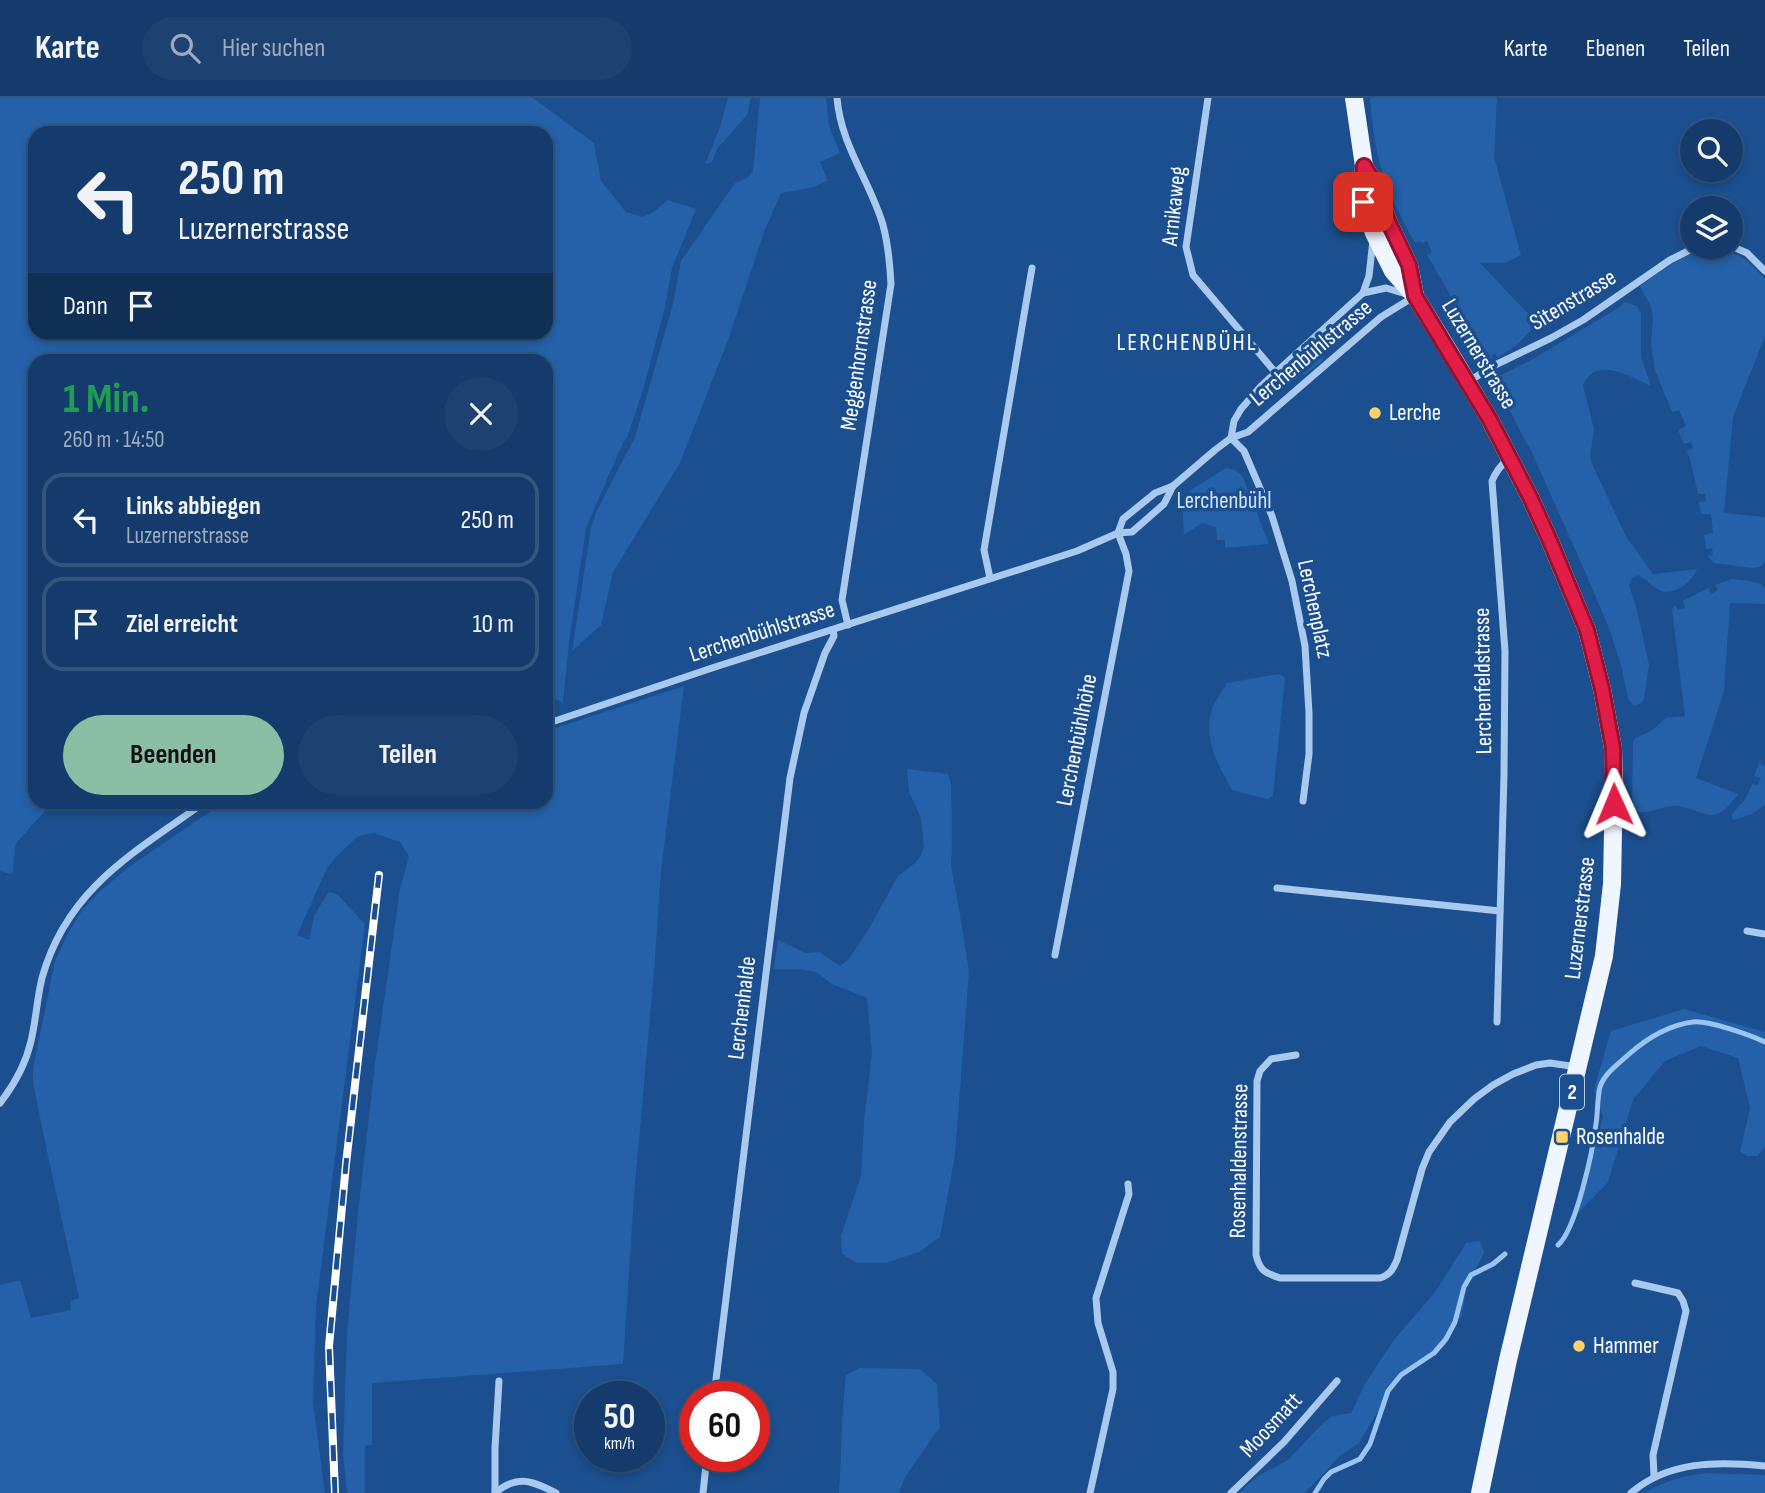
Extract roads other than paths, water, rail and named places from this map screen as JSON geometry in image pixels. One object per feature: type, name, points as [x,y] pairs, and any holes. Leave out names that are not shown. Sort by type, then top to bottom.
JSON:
[{"type":"main road","name":"Luzernerstrasse","points":[[1354,98],[1364,166],[1363,202],[1374,233],[1392,271],[1415,296],[1490,420],[1550,541],[1587,630],[1613,748],[1612,884],[1604,956],[1508,1360],[1480,1493]]},
{"type":"main road","name":"Luzernerstrasse","points":[[1364,166],[1374,182],[1389,223],[1409,265],[1415,296]]},
{"type":"street","name":"Meggenhornstrasse","points":[[837,98],[839,118],[851,152],[883,224],[890,259],[891,284],[842,600],[848,625]]},
{"type":"street","name":"Arnikaweg","points":[[1208,98],[1188,225],[1188,258],[1193,275],[1275,372]]},
{"type":"street","points":[[1363,293],[1369,276],[1374,233]]},
{"type":"street","points":[[1743,251],[1765,271]]},
{"type":"street","name":"Sitenstrasse","points":[[1467,382],[1583,320],[1680,255]]},
{"type":"street","points":[[990,578],[984,550],[1032,268]]},
{"type":"street","points":[[1363,293],[1386,288],[1415,296]]},
{"type":"street","name":"Lerchenbühlstrasse","points":[[1231,438],[1234,421],[1241,409],[1275,372],[1363,293]]},
{"type":"street","name":"Lerchenbühlstrasse","points":[[1118,533],[1123,519],[1155,493],[1173,486],[1231,438],[1248,432],[1381,317],[1415,296]]},
{"type":"street","name":"Lerchenplatz","points":[[1231,438],[1244,451],[1272,516],[1292,581],[1306,646],[1310,754],[1303,801]]},
{"type":"street","name":"Lerchenfeldstrasse","points":[[1497,1022],[1505,651],[1492,481],[1501,465],[1510,458]]},
{"type":"street","name":"Lerchenbühlstrasse","points":[[553,722],[1077,551],[1118,533],[1132,532],[1164,505],[1173,486]]},
{"type":"street","name":"Lerchenbühlhöhe","points":[[1055,955],[1129,571],[1118,533]]},
{"type":"street","name":"Lerchenhalde","points":[[716,1381],[790,778],[804,713],[825,653],[834,636],[833,630]]},
{"type":"street","points":[[0,1103],[11,1089],[31,1044],[41,980],[63,925],[93,887],[122,861],[195,809]]},
{"type":"street","points":[[1276,888],[1500,911]]},
{"type":"street","points":[[1747,931],[1765,934]]},
{"type":"street","name":"Rosenhaldenstrasse","points":[[1296,1055],[1270,1059],[1260,1071],[1257,1081],[1256,1255],[1258,1265],[1266,1273],[1280,1278],[1387,1276],[1397,1260],[1422,1169],[1429,1152],[1450,1122],[1483,1092],[1514,1074],[1536,1065],[1550,1063],[1578,1067]]},
{"type":"street","points":[[1090,1493],[1113,1389],[1113,1372],[1098,1324],[1096,1298],[1129,1194],[1128,1184]]},
{"type":"street","points":[[1635,1283],[1678,1293],[1686,1311],[1653,1455],[1654,1476]]},
{"type":"street","points":[[495,1493],[499,1381]]},
{"type":"street","name":"Moosmatt","points":[[1231,1493],[1284,1442],[1336,1381]]},
{"type":"street","points":[[1631,1493],[1654,1476],[1702,1464],[1739,1463],[1765,1466]]},
{"type":"street","points":[[703,1493],[705,1472]]},
{"type":"street","points":[[495,1493],[505,1485],[524,1480],[556,1493]]},
{"type":"waterway","points":[[1558,1245],[1565,1237],[1583,1189],[1597,1119],[1600,1087],[1612,1070],[1650,1038],[1675,1026],[1693,1022],[1740,1032],[1765,1042]]},
{"type":"waterway","points":[[1315,1493],[1331,1472],[1360,1459],[1370,1444],[1388,1391],[1401,1375],[1434,1353],[1446,1339],[1455,1322],[1464,1287],[1471,1275],[1493,1264],[1505,1254]]},
{"type":"railway","points":[[335,1493],[329,1346],[346,1164],[379,875]]},
{"type":"place","name":"Lerche","points":[[1375,413]]},
{"type":"place","name":"Rosenhalde","points":[[1562,1137]]},
{"type":"place","name":"Hammer","points":[[1579,1346]]},
{"type":"district","name":"LERCHENBÜHL","points":[[1187,342]]},
{"type":"park label","name":"Lerchenbühl","points":[[1224,501]]}]
